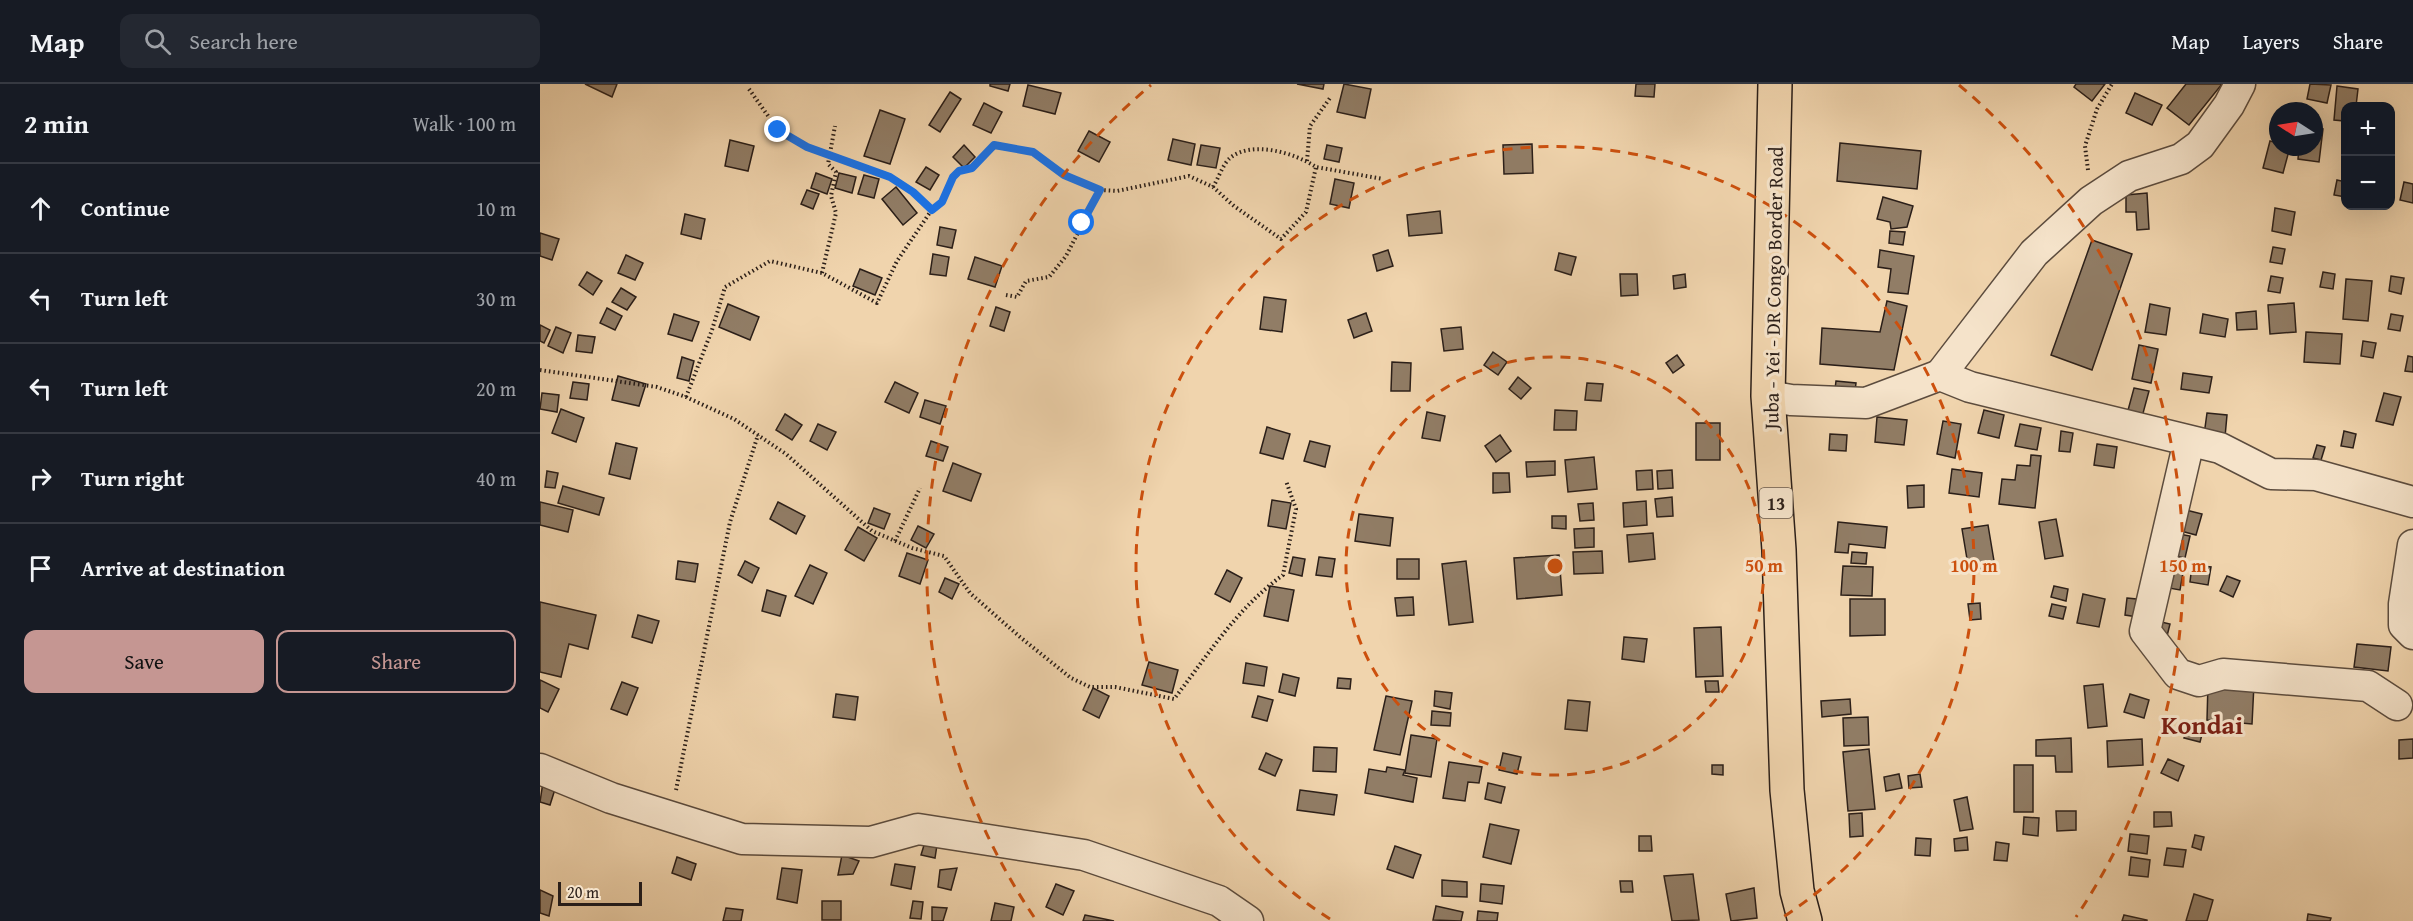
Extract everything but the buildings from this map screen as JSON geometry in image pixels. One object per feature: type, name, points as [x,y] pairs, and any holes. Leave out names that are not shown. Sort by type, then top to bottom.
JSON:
[{"type":"main road","name":"Juba - Yei - DR Congo Border Road","points":[[1775,84],[1768,396],[1779,550],[1787,790],[1797,891],[1805,921]]},
{"type":"street","points":[[1768,396],[1791,400],[1866,403],[1940,375],[2034,253],[2091,201],[2129,176],[2181,159],[2200,145],[2229,105],[2240,84]]},
{"type":"street","points":[[1940,375],[1970,387],[2220,448],[2271,474],[2316,475],[2413,502]]},
{"type":"street","points":[[2189,441],[2145,631],[2178,674],[2199,681],[2223,674],[2368,686],[2397,705]]},
{"type":"street","points":[[2413,545],[2404,604],[2404,625],[2413,634]]},
{"type":"street","points":[[540,769],[612,798],[742,839],[871,842],[918,830],[1084,855],[1219,901],[1248,921]]},
{"type":"path","points":[[2091,201],[2085,146],[2097,109],[2112,84]]},
{"type":"path","points":[[749,89],[778,130],[807,147],[890,177],[913,192],[932,210]]},
{"type":"path","points":[[1307,161],[1310,126],[1330,98]]},
{"type":"path","points":[[822,273],[836,213],[831,196],[837,171],[828,164],[835,126]]},
{"type":"path","points":[[686,397],[712,330],[725,287],[770,261],[822,273],[877,303],[897,261],[932,210],[942,202],[953,177],[959,171],[972,168],[994,145],[1033,152],[1064,175],[1100,190],[1117,191],[1189,176],[1213,187],[1234,206],[1281,238],[1306,212],[1316,166]]},
{"type":"path","points":[[1213,187],[1229,158],[1247,151],[1274,149],[1316,166],[1383,179]]},
{"type":"path","points":[[1006,295],[1017,297],[1026,281],[1049,277],[1066,256],[1100,190]]},
{"type":"path","points":[[540,370],[657,387],[686,397],[734,419],[786,454],[872,531],[912,548],[944,556],[970,593],[1071,678],[1090,687],[1115,687],[1174,699],[1239,613],[1265,588],[1283,575],[1296,509],[1286,481]]},
{"type":"path","points":[[670,817],[730,522],[758,435]]},
{"type":"path","points":[[895,541],[920,488]]},
{"type":"district","name":"Kondai","points":[[2202,724]]},
{"type":"route","points":[[778,130],[807,147],[890,177],[913,192],[932,210],[942,202],[953,177],[959,171],[972,168],[994,145],[1033,152],[1064,175],[1100,190],[1082,223]]}]
